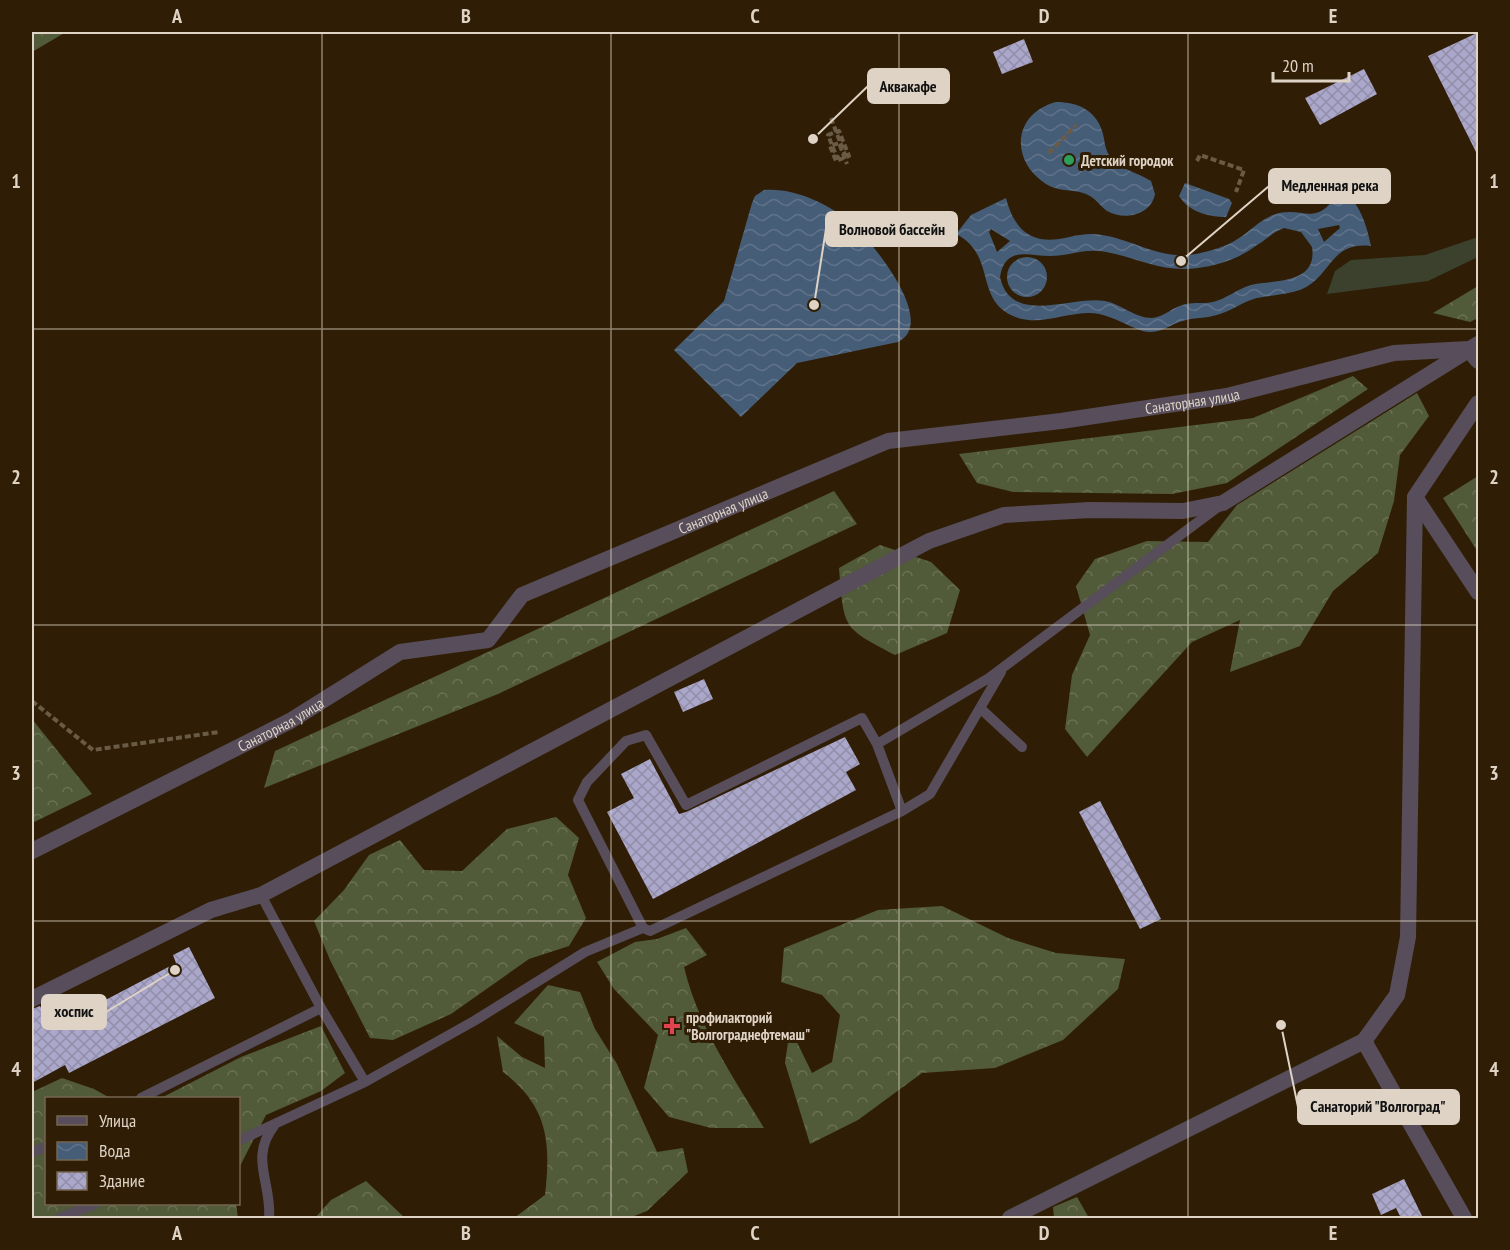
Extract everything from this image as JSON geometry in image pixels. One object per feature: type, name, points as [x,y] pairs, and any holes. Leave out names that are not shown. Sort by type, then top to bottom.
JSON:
[{"type":"street","points":[[32,999],[211,910],[261,895],[929,541],[1004,515],[1090,510],[1183,511],[1223,503],[1475,351]]},
{"type":"street","name":"Санаторная улица","points":[[32,851],[290,721],[400,652],[488,640],[522,594],[888,441],[1061,421],[1227,396],[1394,353],[1475,351]]},
{"type":"street","points":[[1016,1217],[1364,1041],[1396,995],[1408,937],[1415,497],[1479,403]]},
{"type":"street","points":[[1415,497],[1479,592]]},
{"type":"street","points":[[1364,1041],[1464,1218]]},
{"type":"lane","points":[[877,744],[1004,668],[1223,503]]},
{"type":"lane","points":[[902,811],[877,744],[862,718],[686,805],[646,735],[626,741],[587,782],[578,800],[643,928],[650,931],[902,811],[930,794],[1004,668]]},
{"type":"lane","points":[[980,708],[1023,747]]},
{"type":"lane","points":[[261,895],[321,1008],[365,1082]]},
{"type":"lane","points":[[240,1140],[365,1082],[474,1021],[585,952],[643,928]]},
{"type":"lane","points":[[143,1097],[321,1008]]},
{"type":"lane","points":[[269,1218],[270,1208],[262,1163],[262,1147],[274,1125]]},
{"type":"lane","points":[[60,1218],[90,1205]]},
{"type":"path","points":[[831,117],[834,127],[838,136],[845,154],[837,158],[834,150],[831,143],[828,135],[839,131],[849,156],[842,159],[836,161],[830,146],[839,142],[843,153],[847,164]]},
{"type":"path","points":[[1049,153],[1076,125]]},
{"type":"path","points":[[1197,161],[1200,155],[1244,170],[1236,192]]},
{"type":"path","points":[[32,701],[93,750],[220,732]]},
{"type":"green space","points":[[32,32],[66,32],[32,52]]},
{"type":"green space","points":[[1478,237],[1478,257],[1428,281],[1327,294],[1335,271],[1351,260],[1425,255]]},
{"type":"green space","points":[[1478,286],[1478,318],[1470,322],[1433,313]]},
{"type":"green space","points":[[1353,376],[1368,389],[1227,483],[1172,494],[1013,492],[977,483],[959,454],[1253,418]]},
{"type":"green space","points":[[1417,393],[1429,416],[1400,455],[1394,501],[1378,553],[1333,591],[1300,646],[1230,672],[1240,620],[1192,642],[1087,757],[1065,729],[1072,675],[1090,635],[1076,586],[1095,559],[1147,541],[1208,542],[1237,505]]},
{"type":"green space","points":[[1478,476],[1478,552],[1443,498]]},
{"type":"green space","points":[[834,491],[857,524],[498,694],[264,788],[275,751]]},
{"type":"green space","points":[[880,545],[931,562],[960,590],[947,633],[895,655],[855,631],[849,624],[842,603],[839,568]]},
{"type":"green space","points":[[32,719],[92,794],[32,823]]},
{"type":"green space","points":[[556,817],[579,838],[568,875],[586,918],[569,946],[529,959],[451,1014],[393,1040],[370,1038],[330,960],[314,921],[344,890],[369,855],[400,840],[424,870],[462,871],[507,829]]},
{"type":"green space","points":[[942,906],[1008,938],[1056,953],[1125,959],[1118,989],[1063,1040],[995,1068],[922,1073],[858,1120],[810,1144],[785,1063],[790,1028],[812,1073],[832,1062],[840,1015],[822,995],[781,982],[784,948],[878,910]]},
{"type":"green space","points":[[686,928],[707,955],[684,967],[698,1010],[729,1070],[764,1128],[711,1128],[669,1117],[644,1088],[658,1035],[614,989],[597,962],[635,942],[657,939]]},
{"type":"green space","points":[[548,985],[580,992],[595,1029],[617,1064],[657,1152],[683,1148],[688,1172],[647,1211],[629,1218],[514,1218],[545,1195],[546,1142],[538,1112],[518,1085],[503,1072],[497,1036],[522,1057],[545,1068],[544,1037],[514,1023]]},
{"type":"green space","points":[[321,1026],[345,1073],[321,1091],[266,1115],[240,1166],[240,1097],[163,1097],[241,1057]]},
{"type":"green space","points":[[62,1078],[94,1089],[108,1097],[45,1097],[45,1205],[236,1205],[238,1218],[32,1218],[32,1092]]},
{"type":"green space","points":[[366,1181],[405,1218],[315,1218],[331,1200]]},
{"type":"green space","points":[[1077,1197],[1089,1218],[1054,1218],[1053,1207]]},
{"type":"water","name":"Детский городок","points":[[1056,102],[1064,102],[1086,109],[1100,126],[1110,157],[1124,168],[1151,181],[1155,194],[1148,207],[1129,216],[1114,214],[1090,196],[1051,187],[1034,174],[1026,163],[1022,151],[1021,139],[1024,127],[1041,108]]},
{"type":"water","points":[[1185,183],[1229,199],[1232,203],[1226,217],[1206,215],[1188,206],[1179,196]]},
{"type":"water","points":[[764,190],[787,191],[810,198],[832,209],[850,222],[885,262],[906,300],[911,317],[909,332],[898,342],[797,363],[741,417],[674,350],[724,301],[752,203],[755,196]]},
{"type":"water","points":[[1340,190],[1347,194],[1357,206],[1371,246],[1347,249],[1332,261],[1312,284],[1302,289],[1257,298],[1220,314],[1184,320],[1154,332],[1137,329],[1098,314],[1079,314],[1042,320],[1013,316],[993,299],[977,253],[969,243],[956,234],[971,215],[1006,198],[1015,221],[1023,231],[1034,237],[1049,240],[1093,234],[1169,254],[1196,254],[1229,244],[1273,215],[1284,212],[1316,213],[1331,202]],"holes":[[[1339,225],[1340,228],[1324,242],[1318,229]],[[1284,228],[1301,232],[1312,247],[1312,259],[1308,268],[1301,274],[1281,281],[1251,285],[1213,302],[1182,305],[1152,318],[1140,316],[1105,301],[1029,305],[1016,301],[1006,292],[1000,277],[1007,260],[1019,254],[1056,256],[1100,251],[1171,268],[1206,267],[1237,257]],[[991,229],[1010,241],[997,252],[989,232]]]},
{"type":"water","points":[[1027,257],[1035,258],[1041,263],[1046,269],[1046,285],[1041,291],[1035,296],[1027,297],[1019,296],[1013,291],[1008,285],[1007,277],[1008,269],[1013,263],[1019,258]]},
{"type":"building","points":[[1479,32],[1479,158],[1428,56]]},
{"type":"building","points":[[1024,39],[1033,62],[1002,74],[993,52]]},
{"type":"building","points":[[1364,69],[1377,94],[1320,125],[1305,98]]},
{"type":"building","points":[[704,679],[713,699],[683,712],[674,692]]},
{"type":"building","points":[[845,737],[860,764],[846,772],[856,790],[653,899],[607,812],[634,798],[621,774],[650,759],[679,814]]},
{"type":"building","points":[[1100,801],[1161,919],[1140,929],[1079,812]]},
{"type":"building","points":[[189,947],[215,998],[69,1073],[65,1065],[32,1083],[32,1009],[40,1006],[52,1028],[176,963],[173,955]]},
{"type":"building","points":[[1404,1179],[1423,1218],[1401,1218],[1396,1208],[1381,1215],[1372,1194]]},
{"type":"place","name":"Аквакафе","points":[[813,139]]},
{"type":"place","name":"Детский городок","points":[[1069,160]]},
{"type":"place","name":"Медленная река","points":[[1181,261]]},
{"type":"place","name":"Волновой бассейн","points":[[814,305]]},
{"type":"place","name":"хоспис","points":[[175,970]]},
{"type":"place","name":"Санаторий \"Волгоград\"","points":[[1281,1025]]},
{"type":"place","name":"профилакторий \"Волгограднефтемаш\"","points":[[672,1026]]}]
